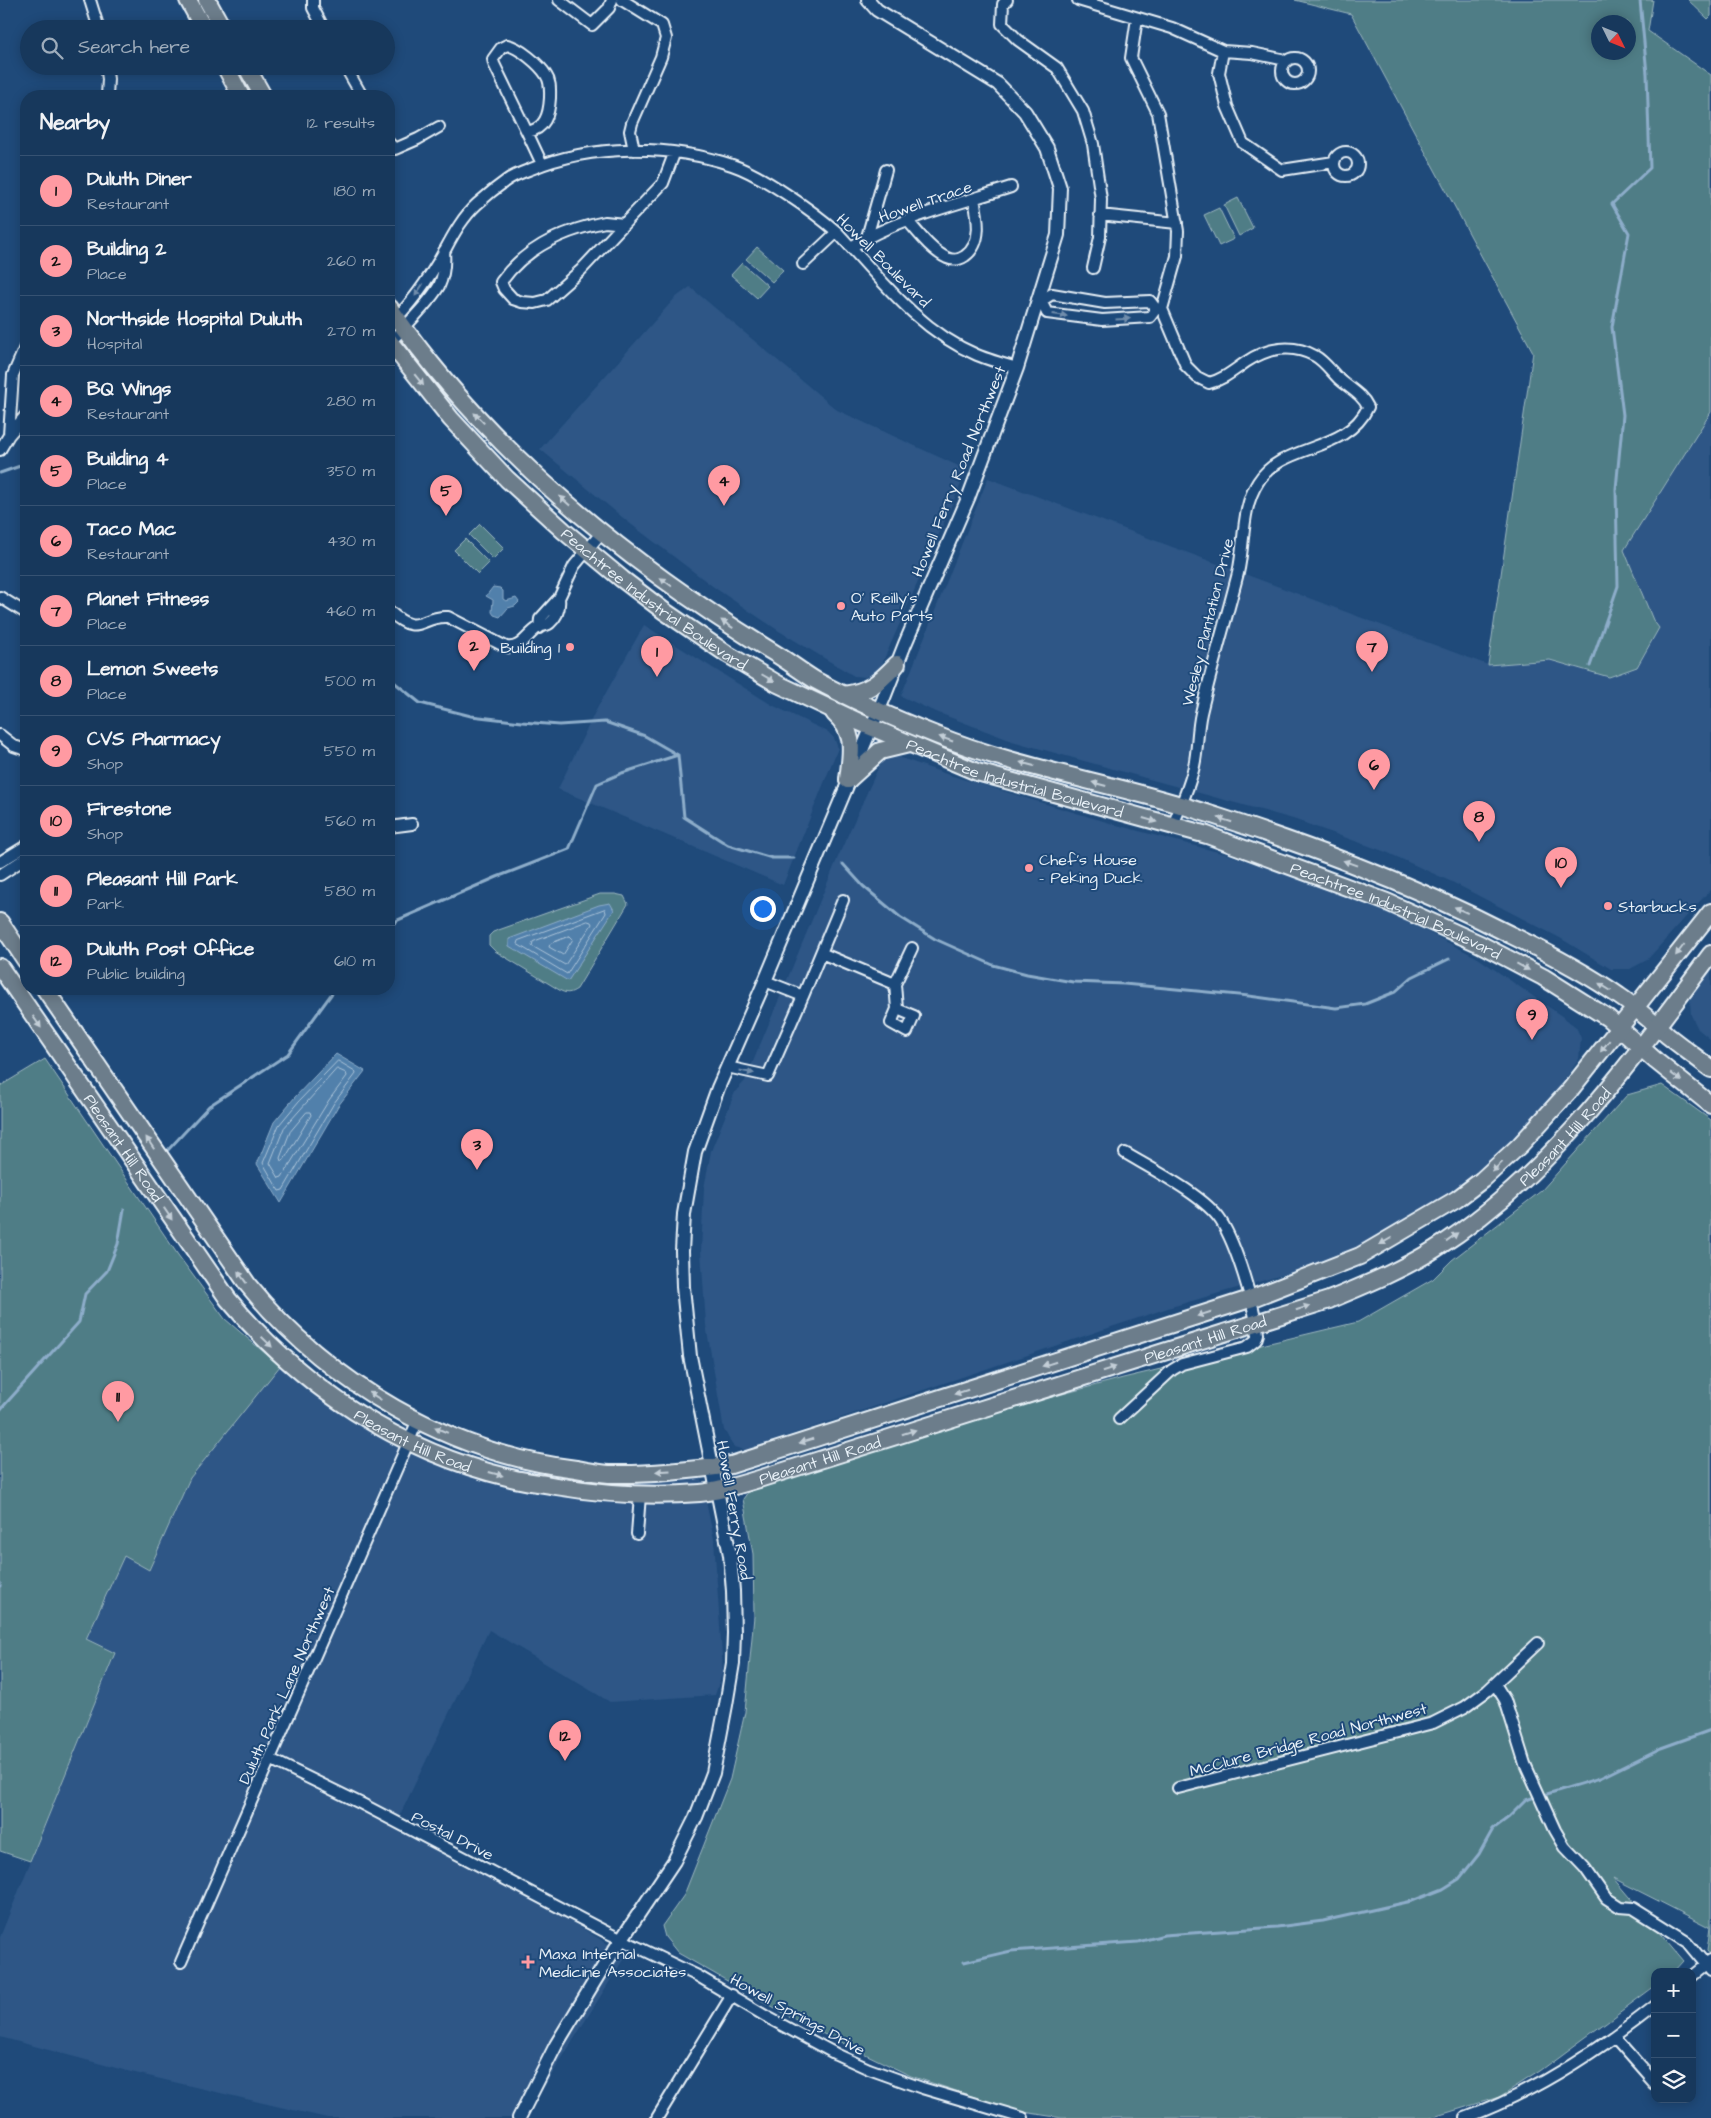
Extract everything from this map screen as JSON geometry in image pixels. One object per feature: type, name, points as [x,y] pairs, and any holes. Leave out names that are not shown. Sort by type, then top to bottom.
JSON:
[{"type":"highway","points":[[188,0],[199,20]]},
{"type":"highway","points":[[207,0],[218,20]]},
{"type":"highway","points":[[230,75],[238,90]]},
{"type":"highway","points":[[251,75],[260,90]]},
{"type":"highway","name":"Peachtree Industrial Boulevard","points":[[395,329],[500,439],[548,485],[602,532],[643,565],[725,623],[812,678],[844,695],[939,737],[992,754],[1180,805],[1303,846],[1396,880],[1556,958],[1602,985],[1635,1008],[1711,1069]]},
{"type":"highway","name":"Peachtree Industrial Boulevard","points":[[395,330],[451,419],[526,497],[587,550],[664,611],[711,643],[778,684],[909,744],[978,772],[1207,835],[1387,902],[1480,944],[1543,977],[1608,1018],[1711,1105]]},
{"type":"highway","points":[[844,695],[859,693],[878,684],[897,664]]},
{"type":"highway","points":[[828,708],[843,721],[850,733],[852,744],[848,780]]},
{"type":"highway","points":[[848,780],[880,750],[909,744]]},
{"type":"highway","name":"Pleasant Hill Road","points":[[49,995],[184,1195],[260,1299],[293,1334],[328,1363],[380,1399],[418,1420],[489,1450],[519,1460],[554,1467],[613,1474],[712,1468],[740,1462],[1250,1299],[1360,1256],[1457,1199],[1499,1165],[1537,1128],[1620,1028],[1711,912]]},
{"type":"highway","points":[[0,922],[20,952]]},
{"type":"highway","name":"Pleasant Hill Road","points":[[0,967],[203,1265],[242,1316],[296,1369],[338,1401],[379,1427],[409,1442],[460,1463],[512,1478],[580,1490],[640,1495],[701,1493],[762,1478],[1329,1300],[1367,1284],[1435,1249],[1513,1189],[1548,1156],[1641,1047],[1711,954]]},
{"type":"street","points":[[90,0],[96,20]]},
{"type":"street","points":[[313,0],[313,8],[319,20]]},
{"type":"street","points":[[559,0],[592,25],[609,8],[612,0]]},
{"type":"street","points":[[622,0],[662,25],[666,38],[661,57],[632,122],[630,131],[634,150]]},
{"type":"street","name":"Howell Ferry Road Northwest","points":[[703,1124],[969,496],[1017,368],[1058,235],[1060,188],[1047,148],[1025,112],[998,84],[877,10],[868,0]]},
{"type":"street","points":[[1007,0],[1003,4],[1002,24],[1018,40],[1057,68],[1084,111],[1094,144],[1101,199],[1100,237],[1093,268]]},
{"type":"street","points":[[1078,0],[1172,28],[1223,51],[1252,53],[1281,59],[1286,62]]},
{"type":"street","points":[[1137,18],[1131,46],[1131,58],[1158,113],[1176,223],[1177,256],[1159,309],[1150,317],[1102,320],[1047,313],[1039,300],[1052,294],[1105,303],[1150,301],[1159,309]]},
{"type":"street","points":[[527,132],[541,127],[550,112],[550,85],[546,75],[539,67],[515,46],[507,46],[501,48],[493,59],[527,132],[542,164]]},
{"type":"street","points":[[1223,51],[1219,73],[1227,106],[1243,143],[1282,170],[1334,162]]},
{"type":"street","points":[[107,75],[107,90]]},
{"type":"street","points":[[350,75],[359,90]]},
{"type":"street","points":[[395,149],[439,127]]},
{"type":"street","name":"Howell Boulevard","points":[[395,325],[439,286],[445,266],[444,251],[454,230],[476,205],[508,179],[557,159],[605,150],[634,150],[674,154],[733,165],[774,188],[814,214],[837,232],[900,302],[951,341],[976,355],[1017,368]]},
{"type":"street","points":[[624,224],[604,222],[560,235],[542,245],[507,274],[501,282],[504,289],[513,298],[522,302],[535,303],[547,300],[581,270],[663,183],[674,154]]},
{"type":"street","points":[[867,237],[886,170]]},
{"type":"street","name":"Howell Trace","points":[[851,248],[867,237],[908,221],[1010,187]]},
{"type":"street","points":[[908,221],[938,252],[949,259],[959,260],[972,251],[977,238],[978,219],[974,199]]},
{"type":"street","points":[[1100,215],[1176,223]]},
{"type":"street","points":[[803,264],[837,232]]},
{"type":"street","points":[[1086,318],[1088,301]]},
{"type":"street","name":"Wesley Plantation Drive","points":[[1159,309],[1186,366],[1197,378],[1209,383],[1232,374],[1264,351],[1280,348],[1298,349],[1316,357],[1339,379],[1364,398],[1368,408],[1362,419],[1337,439],[1294,455],[1276,465],[1258,480],[1249,499],[1238,571],[1200,715],[1194,766],[1180,805]]},
{"type":"street","points":[[9,435],[14,375],[20,360]]},
{"type":"street","points":[[0,450],[20,422]]},
{"type":"street","points":[[395,616],[400,621],[408,624],[421,624],[448,616],[511,648],[521,643],[539,628],[549,624],[558,612],[560,607],[558,598],[574,566],[602,532]]},
{"type":"street","points":[[0,597],[20,610]]},
{"type":"street","points":[[0,736],[20,748]]},
{"type":"street","points":[[1173,826],[1180,805]]},
{"type":"street","points":[[395,826],[412,824]]},
{"type":"street","points":[[0,862],[20,850]]},
{"type":"street","points":[[0,875],[20,862]]},
{"type":"street","points":[[727,1067],[768,1076],[843,900]]},
{"type":"street","points":[[897,1009],[895,984],[912,948]]},
{"type":"street","points":[[821,953],[895,984]]},
{"type":"street","points":[[765,981],[803,996]]},
{"type":"street","name":"Howell Ferry Road","points":[[519,2118],[556,2044],[674,1861],[696,1817],[713,1773],[733,1663],[734,1591],[730,1555],[690,1356],[682,1287],[684,1214],[691,1168],[703,1124]]},
{"type":"street","points":[[1119,1420],[1172,1370],[1182,1364],[1247,1347],[1256,1340],[1258,1334],[1257,1323],[1244,1278],[1221,1221],[1197,1198],[1125,1153]]},
{"type":"street","name":"Duluth Park Lane Northwest","points":[[181,1962],[418,1420]]},
{"type":"street","points":[[637,1534],[640,1495]]},
{"type":"street","name":"McClure Bridge Road Northwest","points":[[1178,1788],[1433,1723],[1465,1707],[1495,1684],[1538,1643]]},
{"type":"street","points":[[1495,1684],[1505,1700],[1525,1764],[1555,1830],[1565,1847],[1585,1868],[1606,1898],[1620,1907],[1633,1908],[1687,1942],[1709,1966],[1696,1974]]},
{"type":"street","name":"Postal Drive","points":[[270,1759],[362,1804],[622,1940]]},
{"type":"street","name":"Howell Springs Drive","points":[[622,1940],[698,1976],[836,2054],[869,2069],[930,2091],[1023,2118]]},
{"type":"street","points":[[657,2118],[732,1995]]},
{"type":"street","points":[[1466,2118],[1486,2111],[1540,2083],[1618,2034],[1651,2009]]},
{"type":"street","points":[[1618,2034],[1618,2042],[1651,2079]]},
{"type":"shaded area","points":[[690,287],[837,410],[967,470],[878,673],[865,677],[854,676],[779,631],[715,588],[628,522],[540,449],[675,298]]},
{"type":"shaded area","points":[[1711,412],[1711,889],[1647,960],[1630,969],[1611,969],[1560,938],[1454,883],[1386,852],[1293,819],[1012,741],[931,710],[901,696],[988,478],[1488,665],[1550,660],[1609,677],[1637,667],[1659,628],[1653,620],[1624,550]]},
{"type":"shaded area","points":[[644,625],[772,705],[828,732],[834,738],[838,748],[783,885],[558,789],[594,714]]},
{"type":"shaded area","points":[[896,756],[946,774],[1120,826],[1229,855],[1361,898],[1478,958],[1563,1017],[1576,1027],[1581,1038],[1579,1059],[1546,1107],[1472,1177],[1392,1228],[1338,1259],[1171,1307],[745,1450],[734,1447],[724,1430],[706,1325],[701,1251],[704,1188],[711,1151],[735,1092],[745,1081],[841,850],[879,766],[886,758]]},
{"type":"shaded area","points":[[1711,968],[1711,1040],[1698,1029],[1691,1015],[1690,1000],[1697,986]]},
{"type":"shaded area","points":[[280,1366],[333,1391],[417,1439],[502,1467],[595,1481],[700,1474],[714,1539],[723,1671],[715,1695],[610,1702],[489,1630],[399,1817],[626,1955],[525,2118],[327,2118],[131,2072],[0,2037],[0,1937],[115,1653],[86,1639],[124,1555],[149,1570],[190,1478]]},
{"type":"green space","points":[[1295,0],[1653,0],[1648,31],[1711,75],[1711,412],[1624,550],[1653,620],[1659,628],[1637,667],[1609,677],[1550,660],[1488,665],[1533,352],[1351,14]]},
{"type":"green space","points":[[1688,0],[1711,0],[1711,16],[1708,19]]},
{"type":"green space","points":[[1238,198],[1253,228],[1239,236],[1224,205]]},
{"type":"green space","points":[[1219,208],[1234,239],[1219,246],[1204,215]]},
{"type":"green space","points":[[757,247],[783,270],[772,282],[746,259]]},
{"type":"green space","points":[[742,263],[768,286],[757,298],[731,275]]},
{"type":"green space","points":[[480,524],[504,548],[493,559],[469,535]]},
{"type":"green space","points":[[465,539],[489,563],[478,574],[454,550]]},
{"type":"green space","points":[[600,894],[624,896],[628,904],[577,989],[573,991],[567,993],[561,991],[495,951],[489,945],[489,936],[493,932]]},
{"type":"green space","points":[[45,1059],[178,1255],[225,1319],[280,1366],[190,1478],[149,1570],[124,1556],[86,1639],[115,1653],[30,1861],[0,1851],[0,1086]]},
{"type":"green space","points":[[1662,1085],[1711,1120],[1711,1956],[1707,1951],[1710,1927],[1613,1878],[1683,1961],[1677,1968],[1651,1968],[1651,1989],[1540,2071],[1499,2097],[1430,2118],[1062,2118],[1017,2111],[911,2076],[805,2025],[678,1953],[665,1937],[662,1926],[684,1895],[730,1779],[745,1712],[754,1616],[753,1554],[743,1499],[751,1488],[942,1426],[1123,1378],[1358,1322],[1433,1279],[1452,1260],[1541,1191],[1627,1095]]},
{"type":"water","points":[[493,587],[500,588],[503,591],[503,599],[506,601],[516,598],[519,602],[515,606],[508,608],[500,617],[492,612],[493,600],[486,596]]},
{"type":"water","points":[[610,903],[614,910],[568,981],[509,946],[509,939],[599,905]]},
{"type":"water","points":[[336,1054],[365,1071],[338,1106],[281,1203],[257,1164],[274,1122]]},
{"type":"waterway","points":[[1590,666],[1618,586],[1616,489],[1623,415],[1612,327],[1629,233],[1612,204],[1650,168],[1647,74],[1640,0]]},
{"type":"waterway","points":[[0,473],[20,466]]},
{"type":"waterway","points":[[395,683],[420,703],[471,716],[559,725],[605,722],[645,736],[678,755]]},
{"type":"waterway","points":[[678,755],[684,817],[728,845],[772,858],[794,858]]},
{"type":"waterway","points":[[395,922],[497,877],[569,849],[597,784],[622,773],[678,755]]},
{"type":"waterway","points":[[843,864],[863,886],[900,917],[935,939],[993,965],[1027,974],[1073,982],[1124,984],[1249,996],[1336,1008],[1365,1004],[1395,992],[1412,977],[1449,959]]},
{"type":"waterway","points":[[168,1150],[209,1106],[288,1054],[331,995]]},
{"type":"waterway","points":[[0,1410],[79,1322],[85,1294],[107,1271],[118,1244],[124,1209]]},
{"type":"waterway","points":[[1547,1794],[1600,1778],[1661,1748],[1711,1730]]},
{"type":"waterway","points":[[964,1962],[1011,1951],[1138,1942],[1164,1935],[1277,1927],[1323,1921],[1412,1901],[1443,1889],[1459,1879],[1479,1854],[1493,1829],[1509,1817],[1526,1800],[1532,1798]]},
{"type":"place","name":"BQ Wings","points":[[724,506]]},
{"type":"place","name":"Building 4","points":[[446,516]]},
{"type":"place","name":"O' Reilly's Auto Parts","points":[[841,606]]},
{"type":"place","name":"Building 1","points":[[570,647]]},
{"type":"place","name":"Building 2","points":[[474,671]]},
{"type":"place","name":"Planet Fitness","points":[[1372,672]]},
{"type":"place","name":"Duluth Diner","points":[[657,677]]},
{"type":"place","name":"Taco Mac","points":[[1374,790]]},
{"type":"place","name":"Lemon Sweets","points":[[1479,842]]},
{"type":"place","name":"Chef's House - Peking Duck","points":[[1029,868]]},
{"type":"place","name":"Firestone","points":[[1561,888]]},
{"type":"place","name":"Starbucks","points":[[1608,906]]},
{"type":"place","name":"CVS Pharmacy","points":[[1532,1040]]},
{"type":"place","name":"Northside Hospital Duluth","points":[[477,1170]]},
{"type":"place","name":"Pleasant Hill Park","points":[[118,1422]]},
{"type":"place","name":"Duluth Post Office","points":[[565,1761]]},
{"type":"place","name":"Maxa Internal Medicine Associates","points":[[528,1962]]}]
